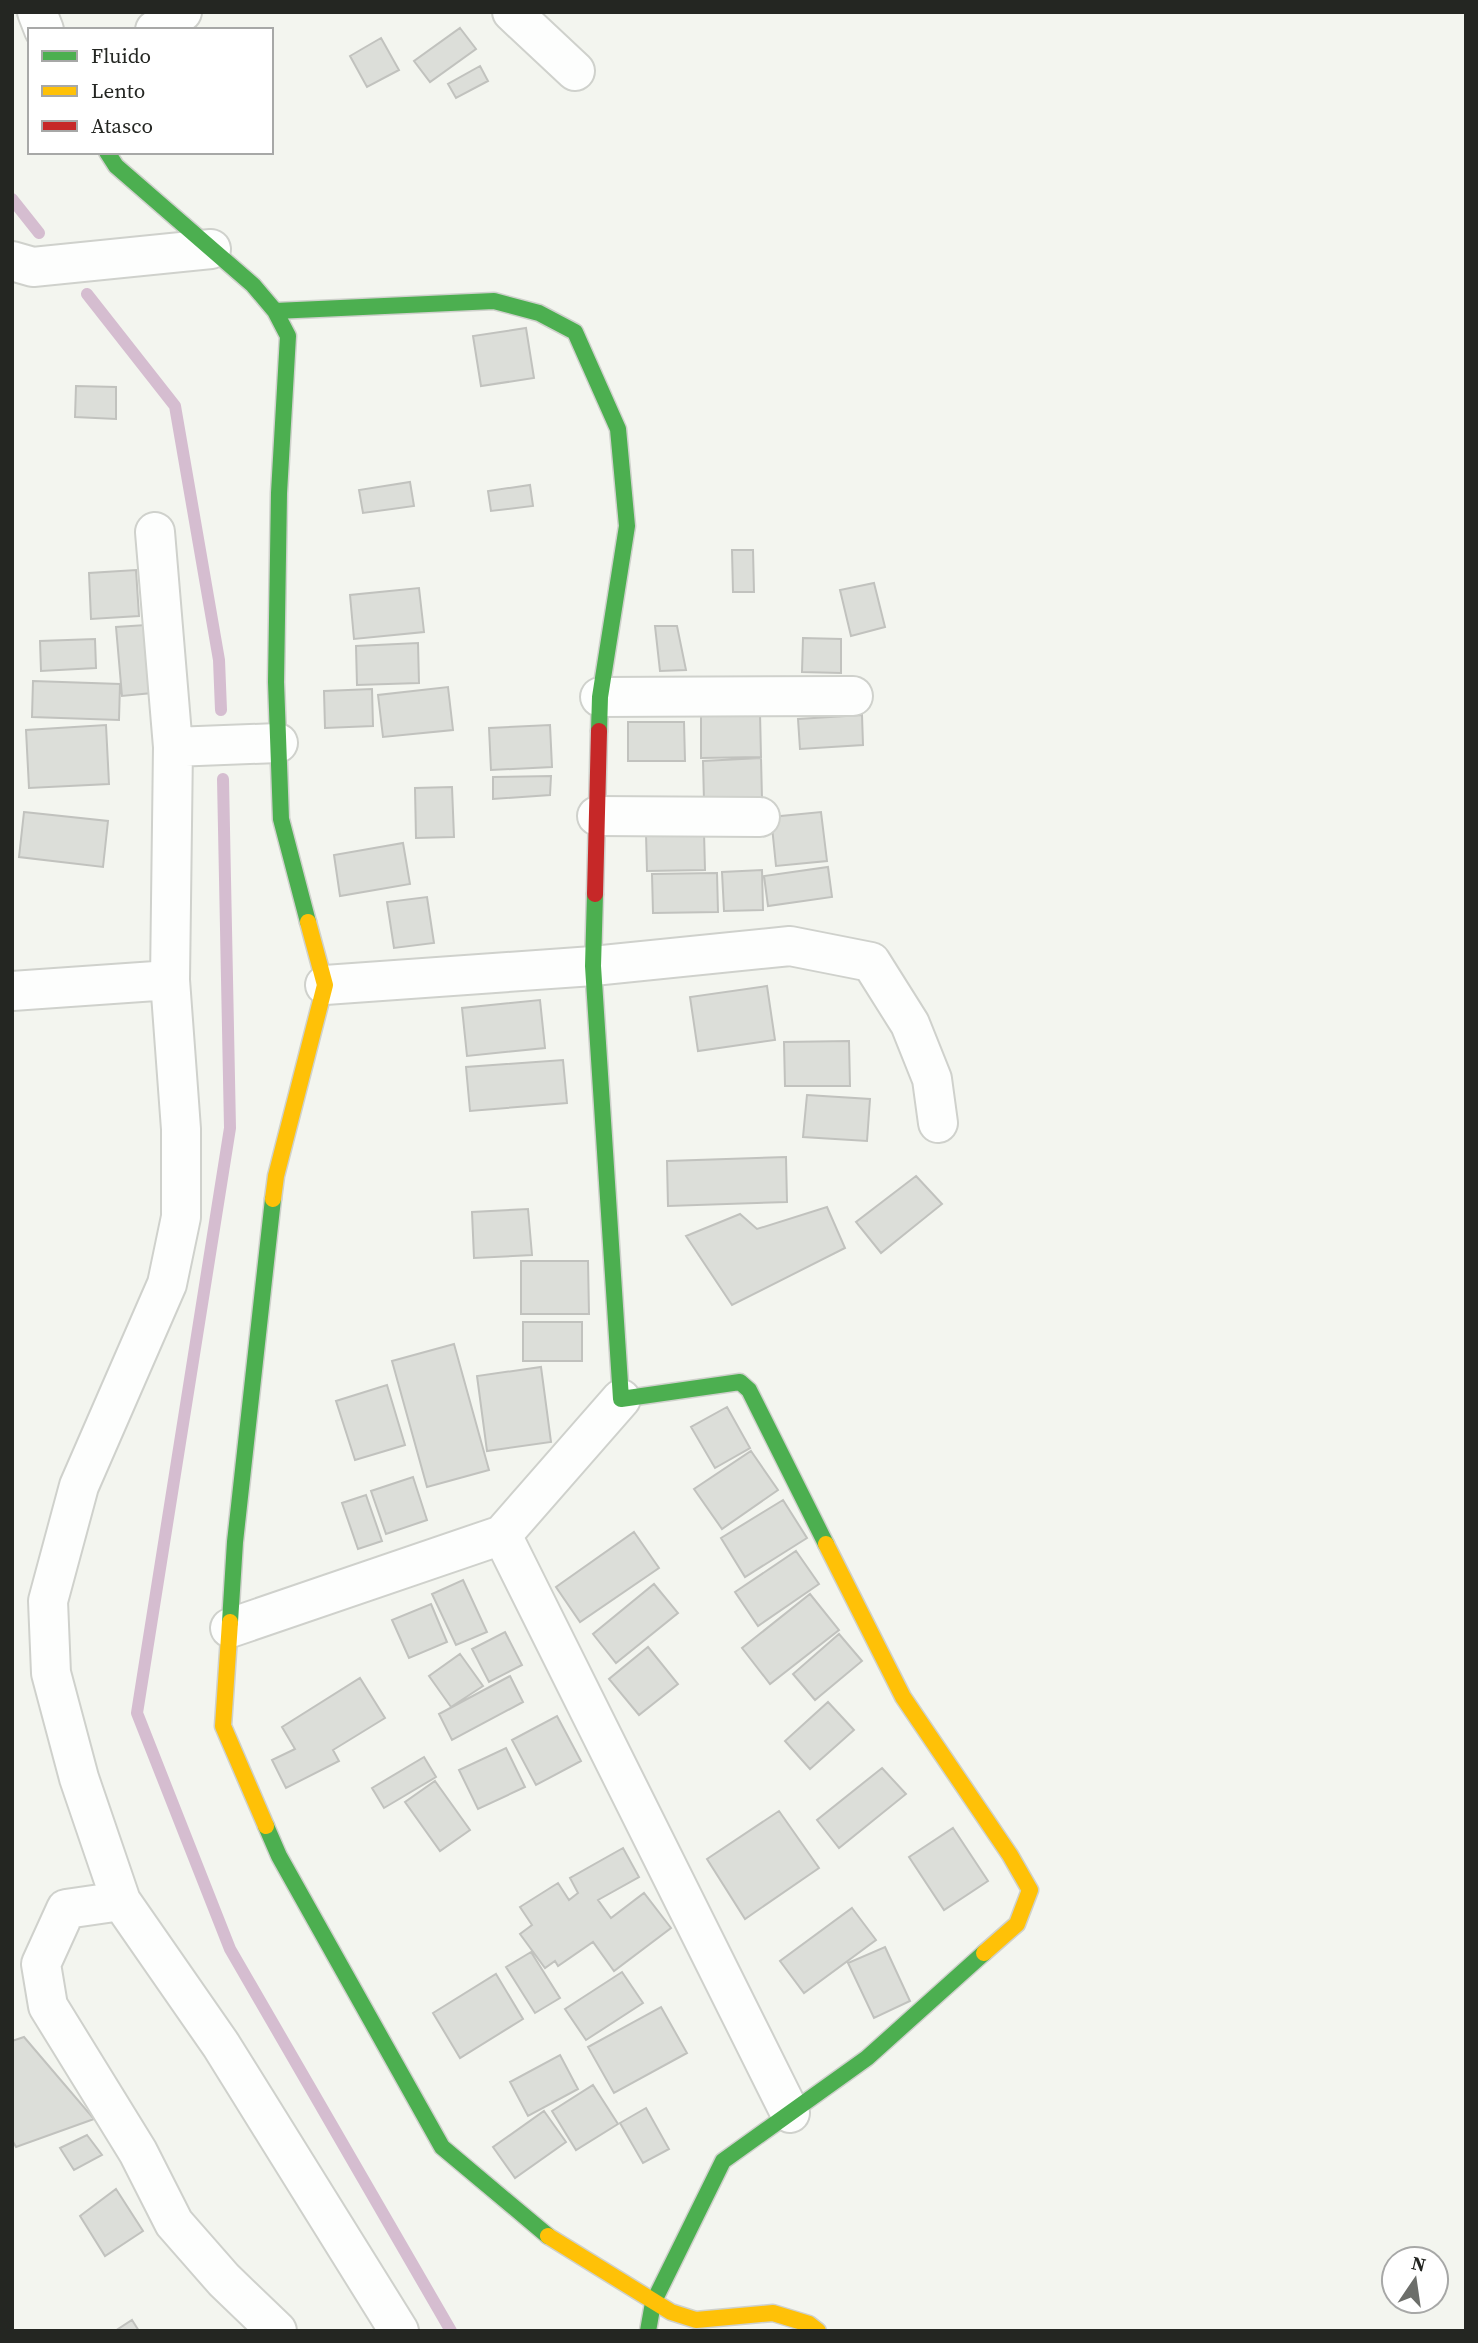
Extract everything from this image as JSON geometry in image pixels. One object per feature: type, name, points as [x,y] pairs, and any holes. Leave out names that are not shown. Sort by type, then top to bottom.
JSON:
[{"type":"street","points":[[158,28],[182,12]]},
{"type":"street","points":[[512,12],[575,71]]},
{"type":"street","points":[[108,154],[116,166],[253,285],[275,311],[288,337],[279,493],[278,743],[281,819],[325,985],[276,1177],[235,1542],[223,1726],[279,1856],[442,2147],[554,2241],[653,2303],[696,2320],[773,2313],[809,2324],[818,2331]]},
{"type":"street","points":[[12,261],[33,267],[211,249]]},
{"type":"street","points":[[275,311],[494,301],[539,313],[575,332],[618,429],[627,526],[600,697],[593,966],[621,1399]]},
{"type":"street","points":[[155,532],[173,747],[170,980],[181,1129],[181,1217],[167,1284],[79,1486],[48,1601],[51,1673],[79,1778],[121,1901],[221,2045],[399,2331]]},
{"type":"street","points":[[600,697],[853,696]]},
{"type":"street","points":[[173,747],[278,743]]},
{"type":"street","points":[[597,816],[760,817]]},
{"type":"street","points":[[325,985],[593,966],[790,946],[871,962],[914,1035],[932,1079],[938,1123]]},
{"type":"street","points":[[12,991],[170,980]]},
{"type":"street","points":[[230,1628],[502,1535],[621,1399],[730,1381],[740,1382],[749,1390],[903,1697],[1030,1890],[1017,1924],[867,2058],[723,2161],[653,2303],[648,2331]]},
{"type":"street","points":[[502,1535],[790,2113]]},
{"type":"street","points":[[121,1901],[66,1909],[41,1964],[48,2006],[138,2152],[174,2223],[224,2280],[277,2331]]},
{"type":"building","points":[[460,28],[476,49],[430,82],[414,61]]},
{"type":"building","points":[[381,38],[399,70],[367,87],[350,56]]},
{"type":"building","points":[[480,66],[488,81],[456,98],[448,84]]},
{"type":"building","points":[[526,328],[534,378],[481,386],[473,336]]},
{"type":"building","points":[[76,386],[116,387],[116,419],[75,417]]},
{"type":"building","points":[[410,482],[414,506],[363,513],[359,490]]},
{"type":"building","points":[[530,485],[533,506],[491,511],[488,491]]},
{"type":"building","points":[[732,550],[753,550],[754,592],[733,592]]},
{"type":"building","points":[[136,570],[139,616],[91,619],[89,573]]},
{"type":"building","points":[[874,583],[885,627],[851,636],[840,590]]},
{"type":"building","points":[[419,588],[424,632],[354,639],[350,595]]},
{"type":"building","points":[[146,625],[152,693],[122,696],[116,627]]},
{"type":"building","points":[[655,626],[677,626],[686,670],[660,671]]},
{"type":"building","points":[[803,638],[841,639],[841,673],[802,672]]},
{"type":"building","points":[[95,639],[96,668],[41,671],[40,641]]},
{"type":"building","points":[[418,643],[419,683],[357,685],[356,646]]},
{"type":"building","points":[[33,681],[120,684],[119,720],[32,717]]},
{"type":"building","points":[[448,687],[453,730],[383,737],[378,695]]},
{"type":"building","points":[[372,689],[373,726],[325,728],[324,691]]},
{"type":"building","points":[[760,713],[761,757],[701,758],[701,714]]},
{"type":"building","points":[[862,715],[863,745],[800,749],[798,719]]},
{"type":"building","points":[[628,722],[684,722],[685,761],[628,761]]},
{"type":"building","points":[[106,725],[109,784],[29,788],[26,730]]},
{"type":"building","points":[[550,725],[552,767],[491,770],[489,728]]},
{"type":"building","points":[[761,758],[762,799],[704,801],[703,761]]},
{"type":"building","points":[[551,776],[550,795],[493,799],[493,777]]},
{"type":"building","points":[[452,787],[454,837],[416,838],[415,788]]},
{"type":"building","points":[[24,812],[108,821],[103,867],[19,857]]},
{"type":"building","points":[[821,812],[827,861],[776,866],[771,817]]},
{"type":"building","points":[[704,832],[705,870],[647,871],[646,834]]},
{"type":"building","points":[[403,843],[410,884],[340,896],[334,855]]},
{"type":"building","points":[[828,867],[832,897],[768,906],[764,876]]},
{"type":"building","points":[[762,870],[763,910],[724,911],[722,872]]},
{"type":"building","points":[[717,873],[718,912],[653,913],[652,874]]},
{"type":"building","points":[[427,897],[434,943],[394,948],[387,902]]},
{"type":"building","points":[[767,986],[775,1040],[698,1051],[690,997]]},
{"type":"building","points":[[540,1000],[545,1048],[467,1056],[462,1008]]},
{"type":"building","points":[[849,1041],[850,1086],[785,1086],[784,1042]]},
{"type":"building","points":[[563,1060],[567,1103],[470,1111],[466,1067]]},
{"type":"building","points":[[807,1095],[870,1099],[867,1141],[803,1137]]},
{"type":"building","points":[[786,1157],[787,1202],[668,1206],[667,1161]]},
{"type":"building","points":[[916,1176],[942,1204],[881,1253],[856,1222]]},
{"type":"building","points":[[827,1207],[845,1248],[732,1305],[686,1236],[740,1214],[757,1229]]},
{"type":"building","points":[[528,1209],[532,1255],[474,1258],[472,1212]]},
{"type":"building","points":[[521,1261],[588,1261],[589,1314],[521,1314]]},
{"type":"building","points":[[523,1322],[582,1322],[582,1361],[523,1361]]},
{"type":"building","points":[[454,1344],[489,1470],[427,1487],[392,1361]]},
{"type":"building","points":[[541,1367],[551,1442],[487,1451],[477,1376]]},
{"type":"building","points":[[387,1385],[405,1445],[355,1460],[336,1401]]},
{"type":"building","points":[[727,1407],[750,1448],[715,1468],[691,1427]]},
{"type":"building","points":[[751,1451],[778,1490],[722,1529],[694,1489]]},
{"type":"building","points":[[413,1477],[427,1520],[386,1534],[371,1491]]},
{"type":"building","points":[[366,1495],[382,1541],[358,1549],[342,1503]]},
{"type":"building","points":[[783,1500],[807,1538],[745,1577],[721,1538]]},
{"type":"building","points":[[634,1532],[659,1568],[580,1622],[556,1587]]},
{"type":"building","points":[[796,1551],[819,1584],[758,1626],[735,1592]]},
{"type":"building","points":[[463,1580],[487,1632],[456,1645],[432,1594]]},
{"type":"building","points":[[654,1584],[678,1613],[616,1663],[593,1634]]},
{"type":"building","points":[[810,1594],[839,1630],[770,1684],[742,1648]]},
{"type":"building","points":[[431,1604],[447,1642],[409,1658],[392,1620]]},
{"type":"building","points":[[505,1632],[522,1665],[489,1682],[472,1649]]},
{"type":"building","points":[[839,1634],[862,1661],[815,1700],[793,1674]]},
{"type":"building","points":[[648,1647],[678,1684],[639,1715],[609,1679]]},
{"type":"building","points":[[460,1654],[483,1686],[451,1707],[429,1676]]},
{"type":"building","points":[[510,1676],[523,1702],[452,1740],[439,1714]]},
{"type":"building","points":[[360,1678],[385,1718],[333,1750],[339,1761],[286,1788],[272,1760],[295,1749],[282,1727]]},
{"type":"building","points":[[828,1702],[854,1730],[810,1769],[785,1741]]},
{"type":"building","points":[[557,1716],[581,1761],[536,1785],[512,1740]]},
{"type":"building","points":[[506,1748],[525,1787],[478,1809],[459,1770]]},
{"type":"building","points":[[424,1757],[436,1777],[384,1808],[372,1788]]},
{"type":"building","points":[[882,1768],[906,1794],[839,1848],[817,1820]]},
{"type":"building","points":[[435,1781],[470,1830],[440,1851],[405,1802]]},
{"type":"building","points":[[779,1811],[819,1868],[745,1919],[707,1859]]},
{"type":"building","points":[[953,1828],[988,1881],[944,1910],[909,1857]]},
{"type":"building","points":[[623,1848],[639,1877],[598,1900],[611,1918],[644,1893],[671,1928],[614,1971],[593,1942],[558,1966],[555,1961],[545,1968],[520,1934],[532,1925],[520,1907],[558,1883],[569,1900],[578,1893],[570,1878]]},
{"type":"building","points":[[852,1908],[876,1940],[804,1993],[780,1961]]},
{"type":"building","points":[[885,1947],[910,2001],[874,2018],[848,1963]]},
{"type":"building","points":[[531,1952],[560,1998],[535,2013],[506,1967]]},
{"type":"building","points":[[622,1972],[643,2003],[586,2040],[565,2009]]},
{"type":"building","points":[[496,1974],[523,2019],[460,2058],[433,2013]]},
{"type":"building","points":[[661,2007],[687,2053],[614,2093],[588,2047]]},
{"type":"building","points":[[24,2037],[94,2119],[16,2147],[12,2140],[12,2041]]},
{"type":"building","points":[[560,2055],[578,2089],[528,2116],[510,2082]]},
{"type":"building","points":[[593,2085],[618,2124],[576,2150],[552,2111]]},
{"type":"building","points":[[646,2108],[669,2149],[643,2163],[620,2123]]},
{"type":"building","points":[[544,2111],[566,2142],[515,2178],[493,2147]]},
{"type":"building","points":[[87,2135],[102,2155],[74,2170],[60,2148]]},
{"type":"building","points":[[116,2189],[143,2231],[105,2256],[80,2216]]},
{"type":"building","points":[[132,2320],[139,2331],[115,2331]]},
{"type":"waterway","points":[[12,199],[39,233]]},
{"type":"waterway","points":[[87,294],[175,406],[219,660],[221,710]]},
{"type":"waterway","points":[[223,779],[230,1128],[137,1713],[230,1949],[451,2331]]},
{"type":"traffic: fast","points":[[108,154],[116,166],[253,285],[275,311],[288,336],[279,493],[276,682],[281,819],[308,922]]},
{"type":"traffic: fast","points":[[275,311],[494,301],[539,313],[575,332],[618,429],[627,526],[600,697],[599,731]]},
{"type":"traffic: fast","points":[[595,894],[593,966],[621,1399],[740,1382],[749,1390],[826,1544]]},
{"type":"traffic: fast","points":[[230,1622],[235,1542],[273,1199]]},
{"type":"traffic: fast","points":[[266,1826],[279,1856],[442,2147],[548,2236]]},
{"type":"traffic: fast","points":[[648,2331],[653,2303],[723,2161],[867,2058],[984,1953]]},
{"type":"traffic: slow","points":[[273,1199],[276,1176],[325,985],[308,922]]},
{"type":"traffic: slow","points":[[826,1544],[903,1697],[1010,1855],[1030,1890],[1017,1924],[984,1953]]},
{"type":"traffic: slow","points":[[230,1622],[223,1726],[266,1826]]},
{"type":"traffic: slow","points":[[548,2236],[671,2312],[696,2320],[773,2313],[809,2324],[818,2331]]},
{"type":"traffic: jam","points":[[595,894],[599,731]]}]
